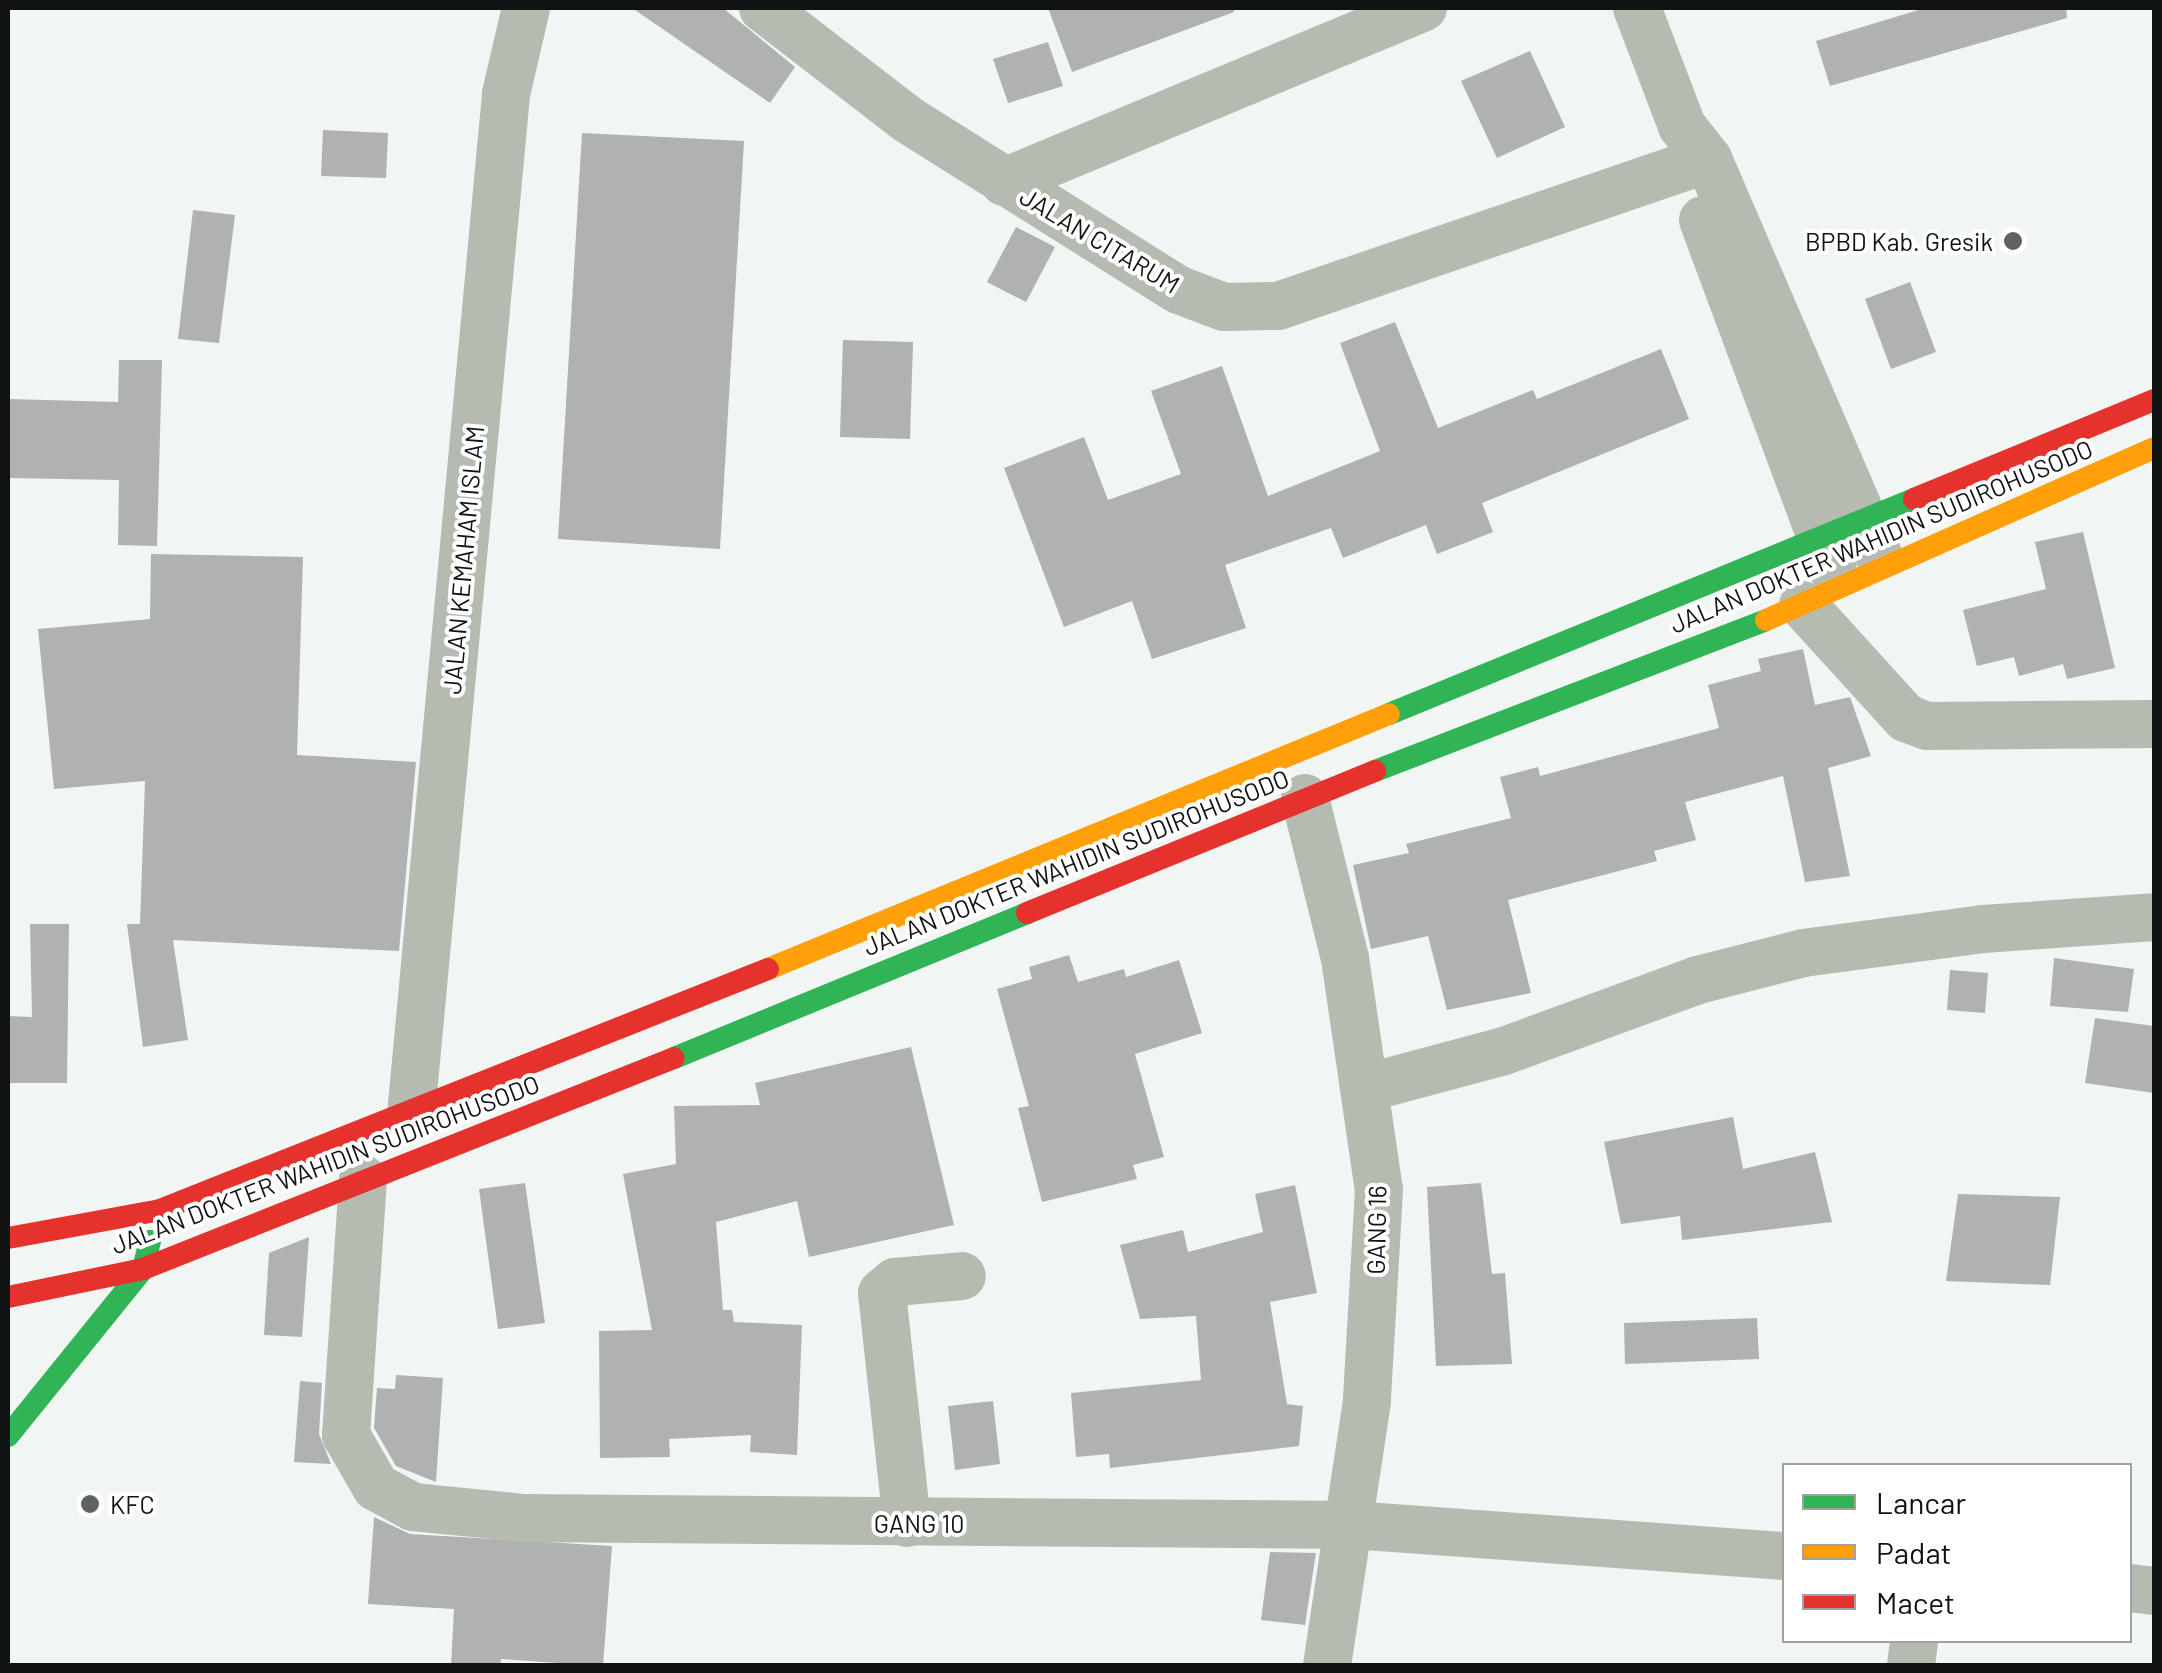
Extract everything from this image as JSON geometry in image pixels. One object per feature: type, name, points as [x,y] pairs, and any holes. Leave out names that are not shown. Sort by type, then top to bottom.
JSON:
[{"type":"main road","name":"JALAN DOKTER WAHIDIN SUDIROHUSODO","points":[[8,1238],[160,1210],[411,1114],[760,976],[1817,533],[2154,400]]},
{"type":"main road","name":"JALAN DOKTER WAHIDIN SUDIROHUSODO","points":[[8,1296],[143,1269],[363,1178],[596,1090],[1304,798],[1822,597],[2154,448]]},
{"type":"main road","points":[[8,1436],[143,1269],[160,1210]]},
{"type":"street","name":"JALAN KEMAHAM ISLAM","points":[[411,1114],[506,94],[526,8]]},
{"type":"street","name":"JALAN CITARUM","points":[[763,8],[907,119],[1004,182],[1179,290],[1224,306],[1278,306],[1690,151]]},
{"type":"street","points":[[1004,182],[1423,8]]},
{"type":"street","points":[[1637,8],[1690,151],[1817,533],[1822,597],[1916,722],[1950,728],[2154,724]]},
{"type":"street","points":[[1690,151],[1885,570]]},
{"type":"street","name":"GANG 16","points":[[1304,798],[1345,958],[1379,1190],[1367,1401],[1327,1666]]},
{"type":"street","points":[[1366,1088],[1504,1051],[1642,998],[1768,961],[1899,938],[2154,917]]},
{"type":"street","name":"GANG 10","points":[[363,1178],[346,1434],[376,1487],[413,1506],[523,1518],[1351,1525],[1782,1556]]},
{"type":"street","points":[[907,1523],[882,1293],[895,1282],[962,1276]]},
{"type":"building","points":[[632,8],[723,8],[795,67],[770,103]]},
{"type":"building","points":[[1048,8],[1233,8],[1234,12],[1072,72]]},
{"type":"building","points":[[1925,8],[2066,8],[2067,18],[1830,86],[1816,41]]},
{"type":"building","points":[[1048,42],[1063,86],[1008,103],[993,59]]},
{"type":"building","points":[[1530,51],[1565,127],[1497,158],[1461,81]]},
{"type":"building","points":[[323,130],[388,133],[386,178],[321,176]]},
{"type":"building","points":[[582,133],[744,141],[720,549],[558,539]]},
{"type":"building","points":[[193,210],[235,215],[219,343],[178,339]]},
{"type":"building","points":[[1016,227],[1055,247],[1026,302],[987,282]]},
{"type":"building","points":[[1910,282],[1936,352],[1891,369],[1865,299]]},
{"type":"building","points":[[1395,322],[1438,428],[1533,390],[1537,399],[1661,349],[1689,419],[1482,503],[1493,532],[1437,554],[1426,525],[1343,558],[1331,528],[1225,565],[1246,628],[1152,659],[1132,601],[1064,627],[1004,468],[1084,437],[1108,500],[1181,474],[1151,391],[1222,366],[1268,496],[1380,451],[1340,343]]},
{"type":"building","points":[[843,340],[913,342],[910,439],[840,437]]},
{"type":"building","points":[[119,360],[162,360],[157,546],[118,545],[119,480],[8,478],[8,399],[118,402]]},
{"type":"building","points":[[2083,532],[2115,668],[2067,679],[2063,664],[2019,676],[2014,657],[1977,666],[1963,610],[2046,589],[2035,542]]},
{"type":"building","points":[[151,554],[303,557],[297,755],[416,762],[399,951],[173,940],[188,1040],[143,1047],[127,924],[140,924],[145,781],[54,789],[38,629],[150,619]]},
{"type":"building","points":[[1803,649],[1815,705],[1850,697],[1871,756],[1828,768],[1850,876],[1805,882],[1783,776],[1685,802],[1696,840],[1654,851],[1657,861],[1508,900],[1531,993],[1447,1010],[1428,936],[1371,949],[1353,865],[1409,853],[1406,844],[1511,818],[1500,777],[1538,767],[1540,776],[1719,728],[1708,685],[1761,671],[1758,659]]},
{"type":"building","points":[[30,924],[69,924],[67,1083],[8,1083],[8,1016],[32,1017]]},
{"type":"building","points":[[1069,955],[1078,982],[1124,969],[1126,977],[1179,960],[1202,1033],[1135,1054],[1164,1157],[1133,1165],[1137,1179],[1042,1202],[1018,1108],[1029,1106],[997,989],[1032,979],[1029,967]]},
{"type":"building","points":[[2054,958],[2134,969],[2128,1012],[2050,1006]]},
{"type":"building","points":[[1950,970],[1988,973],[1985,1013],[1947,1010]]},
{"type":"building","points":[[2095,1018],[2154,1026],[2154,1093],[2085,1083]]},
{"type":"building","points":[[911,1047],[954,1225],[809,1257],[797,1201],[716,1222],[723,1310],[732,1310],[734,1322],[802,1325],[797,1455],[750,1452],[751,1435],[669,1439],[670,1457],[600,1458],[599,1331],[652,1330],[623,1174],[676,1164],[674,1106],[760,1105],[755,1083]]},
{"type":"building","points":[[1733,1117],[1743,1169],[1815,1152],[1832,1222],[1682,1240],[1680,1216],[1621,1224],[1604,1142]]},
{"type":"building","points":[[525,1183],[545,1323],[498,1329],[479,1189]]},
{"type":"building","points":[[1481,1183],[1492,1274],[1505,1273],[1512,1364],[1436,1366],[1427,1187]]},
{"type":"building","points":[[1295,1185],[1317,1293],[1270,1302],[1287,1404],[1303,1406],[1299,1446],[1110,1468],[1109,1454],[1076,1457],[1071,1393],[1201,1380],[1196,1316],[1140,1319],[1120,1245],[1183,1230],[1188,1252],[1263,1232],[1255,1194]]},
{"type":"building","points":[[1958,1194],[2060,1197],[2050,1285],[1946,1281]]},
{"type":"building","points":[[309,1237],[302,1337],[264,1335],[269,1253]]},
{"type":"building","points":[[1757,1318],[1759,1359],[1625,1364],[1624,1323]]},
{"type":"building","points":[[396,1375],[443,1378],[436,1482],[396,1466],[374,1428],[377,1388],[395,1389]]},
{"type":"building","points":[[300,1381],[322,1383],[319,1434],[331,1464],[294,1462]]},
{"type":"building","points":[[993,1401],[1000,1464],[955,1470],[948,1406]]},
{"type":"building","points":[[374,1517],[410,1534],[612,1546],[603,1666],[501,1659],[500,1666],[451,1666],[454,1609],[368,1604]]},
{"type":"building","points":[[1270,1552],[1316,1553],[1305,1625],[1261,1620]]},
{"type":"traffic: fast","points":[[1389,714],[1914,499]]},
{"type":"traffic: fast","points":[[1375,771],[1766,620]]},
{"type":"traffic: fast","points":[[674,1058],[1027,913]]},
{"type":"traffic: fast","points":[[8,1436],[143,1269],[150,1241]]},
{"type":"traffic: slow","points":[[1766,620],[2154,448]]},
{"type":"traffic: slow","points":[[768,969],[1389,714]]},
{"type":"traffic: jam","points":[[1914,499],[2154,400]]},
{"type":"traffic: jam","points":[[1027,913],[1375,771]]},
{"type":"traffic: jam","points":[[8,1238],[160,1210],[768,969]]},
{"type":"traffic: jam","points":[[8,1297],[143,1269],[674,1058]]},
{"type":"place","name":"BPBD Kab. Gresik","points":[[2013,241]]},
{"type":"place","name":"KFC","points":[[90,1504]]}]
